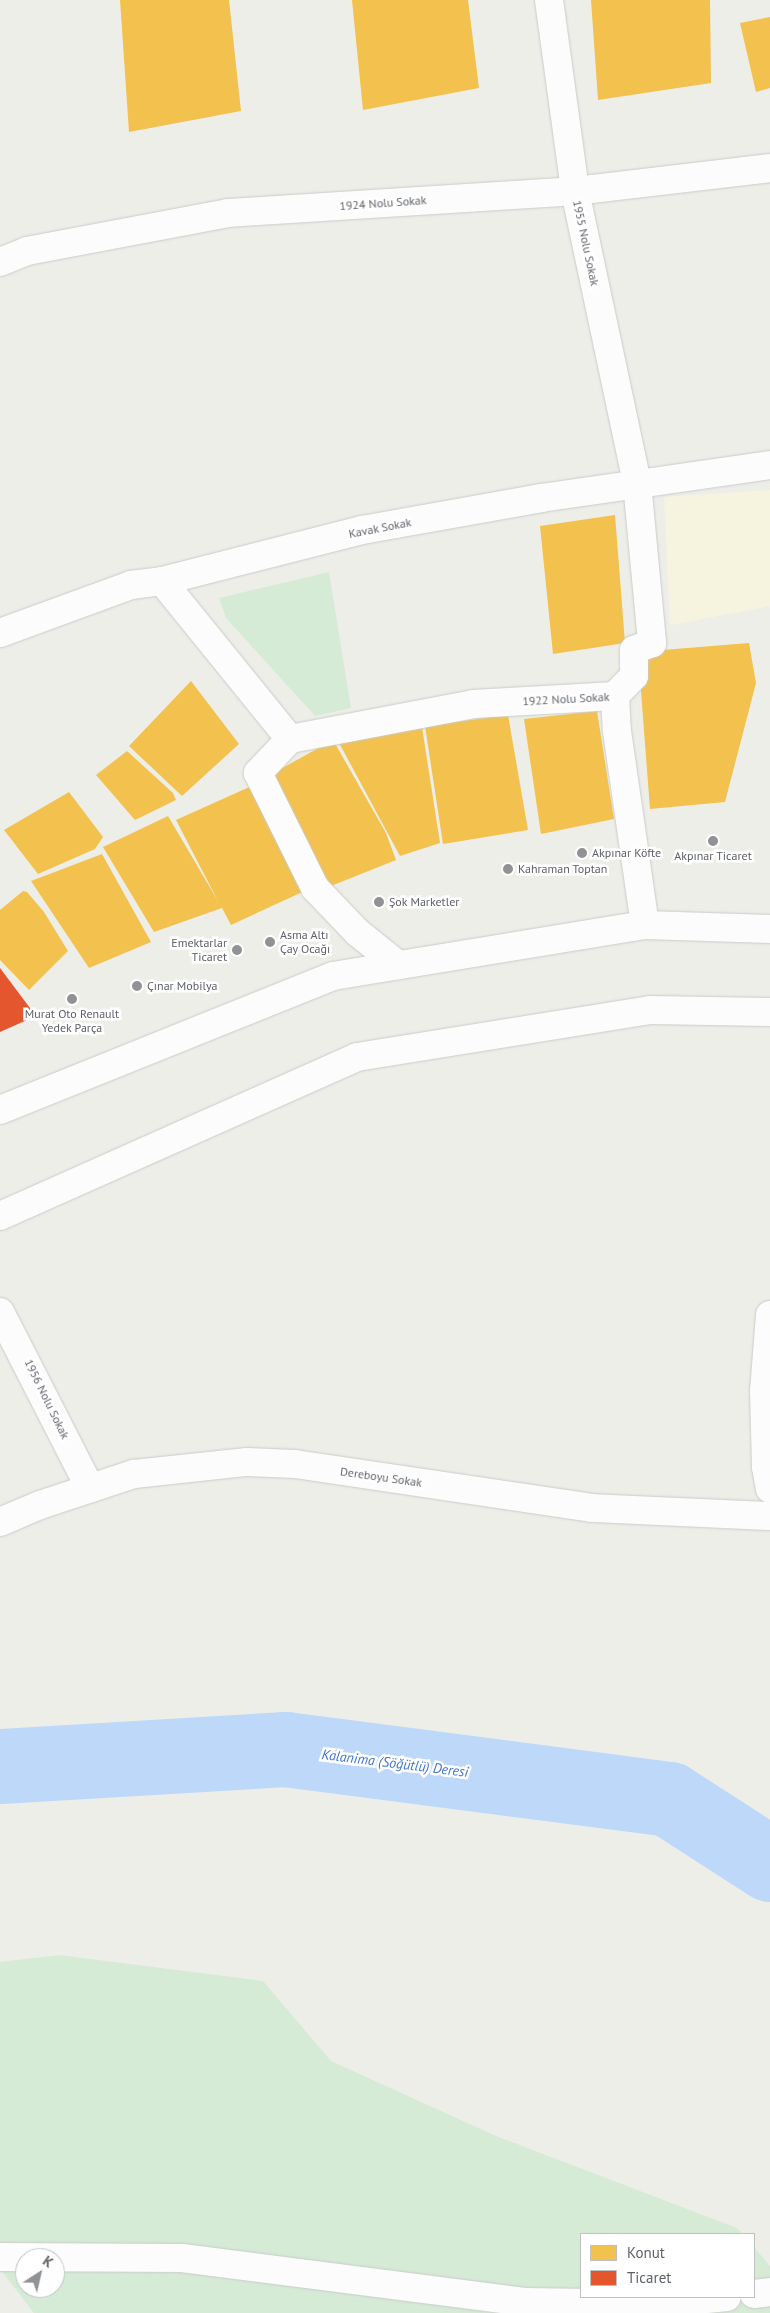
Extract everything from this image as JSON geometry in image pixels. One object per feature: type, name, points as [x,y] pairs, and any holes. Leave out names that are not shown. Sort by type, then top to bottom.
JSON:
[{"type":"street","name":"1955 Nolu Sokak","points":[[549,0],[575,191],[637,483],[652,643],[634,650],[634,676],[615,696]]},
{"type":"street","name":"1924 Nolu Sokak","points":[[0,262],[27,251],[228,213],[575,191],[770,168]]},
{"type":"street","name":"Kavak Sokak","points":[[0,633],[131,585],[162,581],[362,530],[637,483],[770,465]]},
{"type":"street","points":[[162,581],[290,739],[258,773],[315,888],[357,932],[398,965]]},
{"type":"street","name":"1922 Nolu Sokak","points":[[290,739],[473,704],[615,696],[645,925]]},
{"type":"street","points":[[0,1110],[332,976],[645,925],[770,929]]},
{"type":"street","points":[[0,1216],[357,1057],[650,1010],[770,1012]]},
{"type":"street","name":"1956 Nolu Sokak","points":[[0,1312],[90,1488]]},
{"type":"street","points":[[770,1315],[764,1391],[766,1467],[770,1488]]},
{"type":"street","name":"Dereboyu Sokak","points":[[0,1522],[90,1488],[134,1474],[247,1462],[296,1464],[592,1508],[770,1516]]},
{"type":"street","points":[[0,2256],[182,2258],[524,2302],[657,2304],[717,2298]]},
{"type":"street","points":[[755,2294],[770,2292]]},
{"type":"green space","points":[[329,572],[351,708],[315,716],[226,618],[219,598]]},
{"type":"green space","points":[[59,1955],[263,1981],[331,2061],[496,2136],[737,2228],[742,2233],[580,2233],[580,2298],[755,2298],[755,2248],[770,2266],[770,2313],[34,2313],[22,2298],[65,2298],[65,2248],[15,2248],[15,2288],[0,2269],[0,1962]]},
{"type":"sand","points":[[770,490],[770,606],[670,625],[664,497]]},
{"type":"building: Konut","points":[[120,0],[229,0],[241,111],[129,132]]},
{"type":"building: Konut","points":[[352,0],[468,0],[479,88],[363,110]]},
{"type":"building: Konut","points":[[591,0],[710,0],[711,83],[598,100]]},
{"type":"building: Konut","points":[[770,17],[770,88],[756,92],[740,23]]},
{"type":"building: Konut","points":[[615,515],[625,643],[553,654],[540,526]]},
{"type":"building: Konut","points":[[749,643],[756,683],[725,802],[650,809],[638,652]]},
{"type":"building: Konut","points":[[191,681],[239,744],[182,796],[129,746]]},
{"type":"building: Konut","points":[[597,711],[614,819],[541,834],[524,719]]},
{"type":"building: Konut","points":[[508,715],[528,830],[443,844],[425,726]]},
{"type":"building: Konut","points":[[422,727],[440,843],[400,856],[337,739]]},
{"type":"building: Konut","points":[[333,740],[386,833],[396,860],[326,888],[268,776]]},
{"type":"building: Konut","points":[[127,751],[173,793],[176,800],[135,820],[96,775]]},
{"type":"building: Konut","points":[[256,784],[311,888],[231,925],[222,908],[154,932],[103,847],[168,816],[218,901],[176,820]]},
{"type":"building: Konut","points":[[69,792],[103,837],[95,849],[38,874],[4,830]]},
{"type":"building: Konut","points":[[102,854],[151,942],[89,968],[31,881]]},
{"type":"building: Konut","points":[[23,891],[27,892],[44,912],[68,951],[29,990],[0,960],[0,910]]},
{"type":"building: Ticaret","points":[[0,968],[36,1016],[0,1032]]},
{"type":"waterway","name":"Kalanima (Söğütlü) Deresi","points":[[0,1766],[285,1749],[669,1799],[770,1864]]},
{"type":"place","name":"Akpınar Ticaret","points":[[713,841]]},
{"type":"place","name":"Akpınar Köfte","points":[[582,853]]},
{"type":"place","name":"Kahraman Toptan","points":[[508,869]]},
{"type":"place","name":"Şok Marketler","points":[[379,902]]},
{"type":"place","name":"Asma Altı Çay Ocağı","points":[[270,942]]},
{"type":"place","name":"Emektarlar Ticaret","points":[[237,950]]},
{"type":"place","name":"Çınar Mobilya","points":[[137,986]]},
{"type":"place","name":"Murat Oto Renault Yedek Parça","points":[[72,999]]}]
